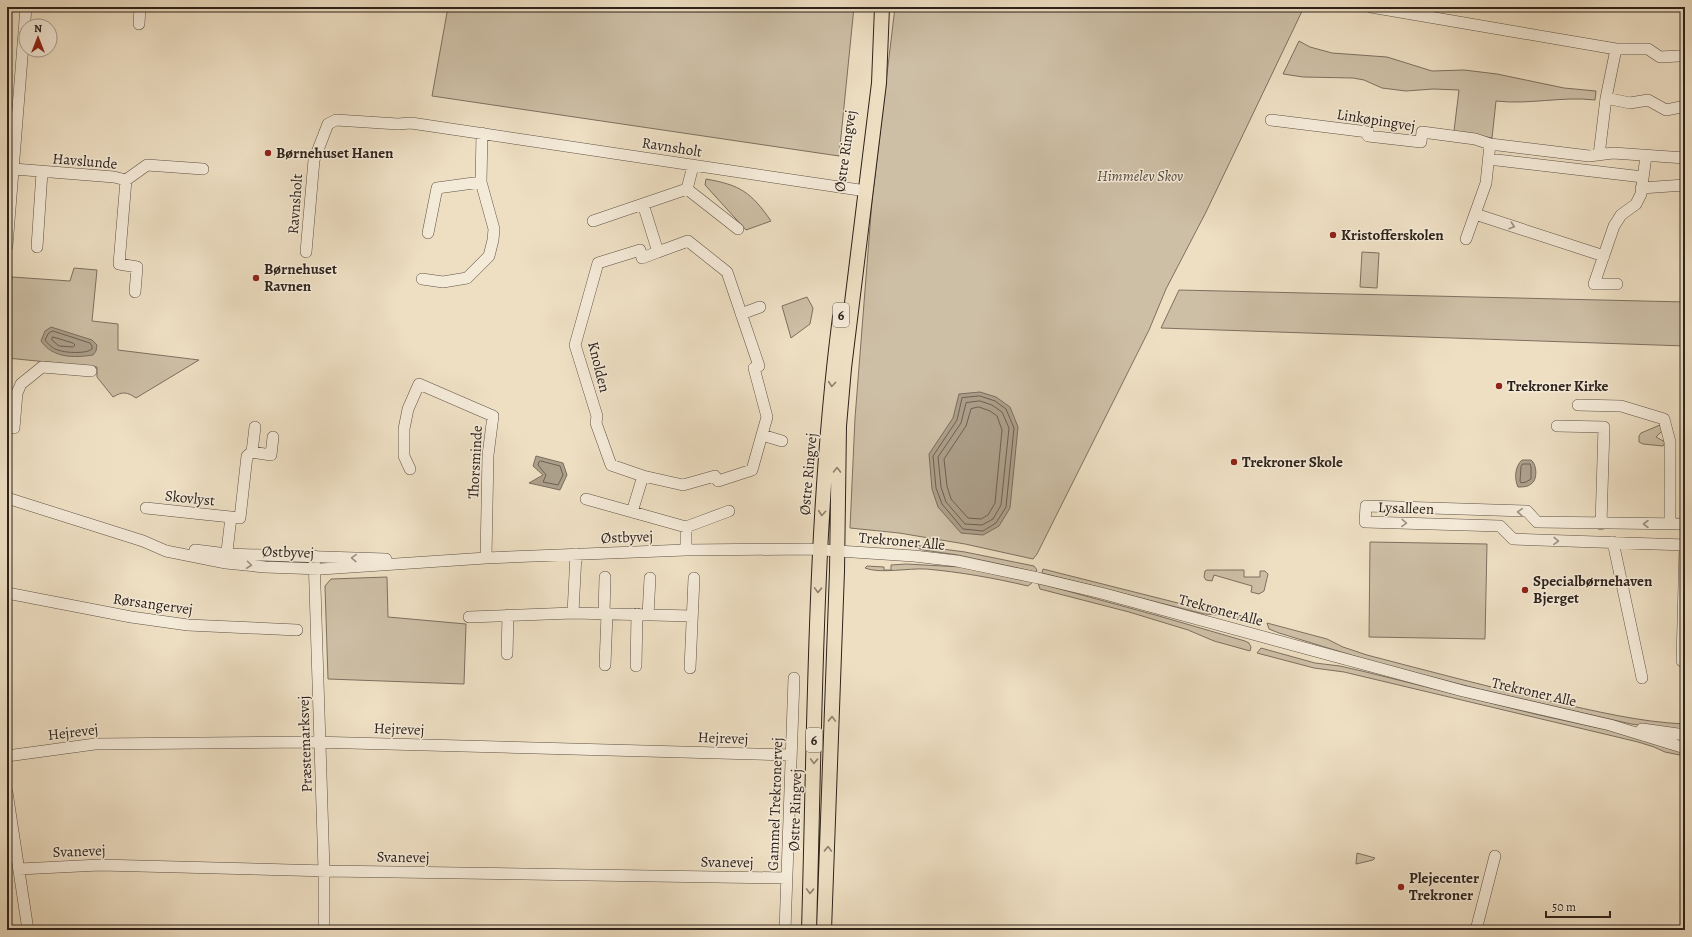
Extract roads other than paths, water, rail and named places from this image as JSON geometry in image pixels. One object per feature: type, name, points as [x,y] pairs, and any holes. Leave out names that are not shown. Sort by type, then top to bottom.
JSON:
[{"type":"main road","name":"Østre Ringvej","points":[[824,930],[837,551],[839,426],[872,81],[881,24],[882,7]]},
{"type":"main road","name":"Østre Ringvej","points":[[809,930],[819,550],[833,375],[861,190]]},
{"type":"street","points":[[7,246],[26,7]]},
{"type":"street","points":[[139,24],[140,7]]},
{"type":"street","points":[[1372,7],[1616,49],[1648,49],[1660,57],[1680,56]]},
{"type":"street","points":[[1599,154],[1606,98],[1616,49]]},
{"type":"street","points":[[1606,98],[1630,103],[1648,100],[1666,110],[1681,107]]},
{"type":"street","name":"Ravnsholt","points":[[306,252],[314,160],[328,124],[336,120],[398,124],[411,123],[861,190]]},
{"type":"street","name":"Linkøpingvej","points":[[1271,120],[1368,132],[1368,136],[1421,142],[1422,132],[1475,139],[1490,144],[1589,156],[1613,153],[1685,158]]},
{"type":"street","points":[[422,279],[443,282],[467,278],[489,256],[494,229],[480,182],[482,133]]},
{"type":"street","points":[[1466,239],[1486,182],[1490,144]]},
{"type":"street","points":[[1617,284],[1594,284],[1614,226],[1621,215],[1636,204],[1641,194],[1646,156]]},
{"type":"street","points":[[1497,160],[1642,183],[1685,185]]},
{"type":"street","name":"Havslunde","points":[[14,169],[114,177],[126,180],[147,165],[204,169]]},
{"type":"street","points":[[688,189],[693,166]]},
{"type":"street","name":"Havslunde","points":[[37,247],[42,172]]},
{"type":"street","name":"Havslunde","points":[[126,180],[119,264],[136,267],[135,292]]},
{"type":"street","points":[[428,233],[437,188],[480,182]]},
{"type":"street","points":[[593,221],[688,189]]},
{"type":"street","points":[[688,189],[738,229]]},
{"type":"street","points":[[643,204],[658,252]]},
{"type":"street","points":[[1475,214],[1604,256]]},
{"type":"street","name":"Knolden","points":[[688,241],[727,272],[759,366],[754,368],[767,417],[752,470],[718,481],[715,476],[683,485],[643,476],[611,465],[596,423],[596,416],[575,345],[598,263],[640,250],[642,258],[658,252],[688,241]]},
{"type":"street","points":[[741,314],[760,307]]},
{"type":"street","points":[[14,428],[12,392],[42,367],[91,371]]},
{"type":"street","name":"Thorsminde","points":[[410,469],[404,456],[404,429],[408,409],[419,384],[493,416],[488,455],[486,558]]},
{"type":"street","points":[[1578,405],[1621,406],[1664,419],[1670,442],[1670,524]]},
{"type":"street","points":[[1557,426],[1604,427],[1601,524]]},
{"type":"street","name":"Skovlyst","points":[[146,508],[240,518],[247,456],[252,452],[255,427]]},
{"type":"street","points":[[762,435],[782,441]]},
{"type":"street","points":[[252,452],[271,455],[273,437]]},
{"type":"street","points":[[632,512],[643,476]]},
{"type":"street","name":"Østbyvej","points":[[7,498],[143,542],[188,549],[265,567],[314,569],[486,558],[686,550],[819,550]]},
{"type":"street","points":[[586,499],[686,527],[729,512]]},
{"type":"street","name":"Lysalleen","points":[[1500,526],[1365,522],[1366,506],[1527,512],[1537,522],[1685,524]]},
{"type":"street","points":[[1500,511],[1500,526],[1513,539],[1685,545],[1682,661]]},
{"type":"street","name":"Skovlyst","points":[[227,558],[231,517]]},
{"type":"street","points":[[686,527],[686,550]]},
{"type":"street","points":[[1613,542],[1642,678]]},
{"type":"street","name":"Trekroner Alle","points":[[819,550],[914,556],[957,561],[1038,578],[1463,691],[1610,725],[1685,748]]},
{"type":"street","points":[[573,613],[576,554]]},
{"type":"street","name":"Østbyvej","points":[[227,558],[314,556],[435,561]]},
{"type":"street","name":"Præstemarksvej","points":[[314,556],[324,870],[324,930]]},
{"type":"street","points":[[605,577],[605,665]]},
{"type":"street","points":[[636,666],[650,578]]},
{"type":"street","points":[[690,668],[694,578]]},
{"type":"street","name":"Rørsangervej","points":[[7,593],[131,617],[188,625],[297,630]]},
{"type":"street","points":[[469,617],[573,613],[692,616]]},
{"type":"street","points":[[507,654],[508,615]]},
{"type":"street","name":"Gammel Trekronervej","points":[[785,930],[794,678]]},
{"type":"street","name":"Trekroner Alle","points":[[1610,725],[1685,735]]},
{"type":"street","name":"Hejrevej","points":[[7,756],[95,744],[320,742],[791,755]]},
{"type":"street","points":[[7,792],[12,853],[19,869],[28,930]]},
{"type":"street","points":[[1476,930],[1495,856]]},
{"type":"street","name":"Svanevej","points":[[19,869],[100,865],[787,878]]},
{"type":"water","points":[[51,327],[92,340],[97,345],[96,351],[93,355],[64,356],[51,351],[41,341],[45,331]]},
{"type":"water","points":[[980,392],[996,397],[1010,407],[1018,427],[1010,508],[999,526],[983,535],[961,533],[938,507],[932,489],[929,454],[953,418],[959,394]]},
{"type":"water","points":[[536,456],[563,463],[567,475],[560,490],[529,483],[543,475],[533,466]]},
{"type":"water","points":[[1522,460],[1531,460],[1533,462],[1535,465],[1536,476],[1530,485],[1518,487],[1516,473]]},
{"type":"place","name":"Børnehuset Hanen","points":[[268,153]]},
{"type":"place","name":"Kristofferskolen","points":[[1333,235]]},
{"type":"place","name":"Børnehuset Ravnen","points":[[256,278]]},
{"type":"place","name":"Trekroner Kirke","points":[[1499,386]]},
{"type":"place","name":"Trekroner Skole","points":[[1234,462]]},
{"type":"place","name":"Specialbørnehaven Bjerget","points":[[1525,590]]},
{"type":"place","name":"Plejecenter Trekroner","points":[[1401,887]]},
{"type":"park label","name":"Himmelev Skov","points":[[1140,176]]}]
